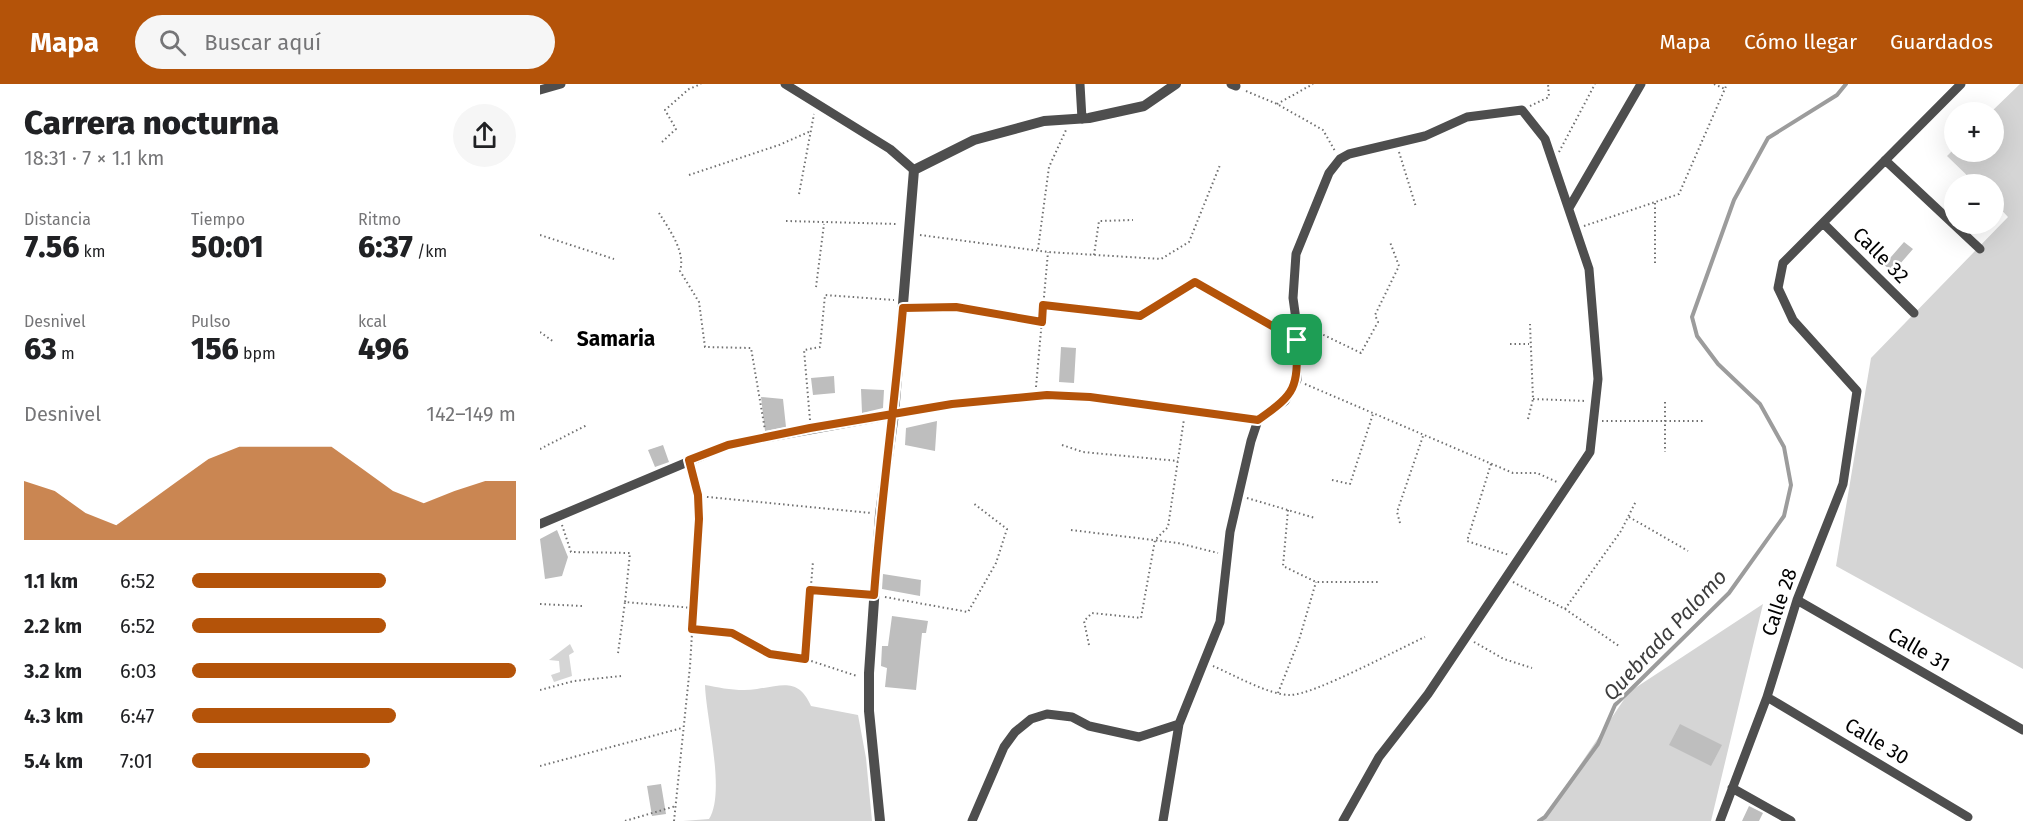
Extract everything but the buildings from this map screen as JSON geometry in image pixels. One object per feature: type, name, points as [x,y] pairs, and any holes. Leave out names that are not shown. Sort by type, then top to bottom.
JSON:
[{"type":"street","points":[[540,90],[561,84]]},
{"type":"street","points":[[785,84],[890,149],[914,170]]},
{"type":"street","points":[[1077,119],[1080,84]]},
{"type":"street","points":[[914,170],[974,140],[1044,121],[1077,119],[1144,106],[1176,84]]},
{"type":"street","points":[[1569,208],[1641,84]]},
{"type":"street","points":[[1822,223],[1960,84]]},
{"type":"street","points":[[1163,821],[1179,724],[1220,622],[1227,555],[1238,496],[1258,420],[1286,401],[1297,380],[1297,340],[1293,298],[1296,254],[1329,173],[1340,159],[1425,136],[1467,117],[1522,110],[1545,139],[1589,269],[1598,378],[1590,452],[1565,486],[1428,694],[1379,757],[1343,821]]},
{"type":"street","points":[[1885,160],[1980,249]]},
{"type":"street","points":[[880,821],[868,711],[869,680],[880,514],[894,414],[914,170]]},
{"type":"street","name":"Calle 32","points":[[1822,223],[1914,313]]},
{"type":"street","name":"Calle 28","points":[[1720,821],[1767,697],[1797,600],[1843,484],[1857,391],[1793,320],[1778,288],[1783,263],[1822,223]]},
{"type":"street","points":[[540,524],[728,445],[810,428],[952,404],[1036,396],[1090,397],[1258,420]]},
{"type":"street","name":"Calle 31","points":[[1797,600],[2023,729]]},
{"type":"street","name":"Calle 30","points":[[1767,697],[1968,817]]},
{"type":"street","points":[[972,821],[1004,747],[1015,732],[1031,719],[1047,714],[1072,717],[1089,726],[1139,737],[1179,724]]},
{"type":"street","points":[[1732,788],[1791,821]]},
{"type":"path","points":[[662,142],[676,129],[665,111],[689,89],[701,84]]},
{"type":"path","points":[[1277,104],[1313,84]]},
{"type":"path","points":[[1522,110],[1549,97],[1548,84]]},
{"type":"path","points":[[1553,162],[1580,116],[1595,84]]},
{"type":"path","points":[[1714,84],[1725,89]]},
{"type":"path","points":[[1576,229],[1601,218],[1679,194],[1727,84]]},
{"type":"path","points":[[1234,85],[1277,104],[1323,130],[1340,159]]},
{"type":"path","points":[[799,194],[816,104]]},
{"type":"path","points":[[1038,250],[1050,167],[1077,119]]},
{"type":"path","points":[[689,175],[779,145],[811,131]]},
{"type":"path","points":[[1396,143],[1416,207]]},
{"type":"path","points":[[786,221],[909,229],[942,238],[1048,252],[1161,260],[1189,242],[1220,165]]},
{"type":"path","points":[[1655,203],[1655,264]]},
{"type":"path","points":[[659,213],[673,236],[683,262],[680,271],[683,278],[699,302],[705,347],[751,348],[766,438]]},
{"type":"path","points":[[1094,255],[1099,221],[1133,220]]},
{"type":"path","points":[[816,287],[824,224]]},
{"type":"path","points":[[540,235],[614,259]]},
{"type":"path","points":[[1296,322],[1361,353],[1378,321],[1375,315],[1399,266],[1390,242]]},
{"type":"path","points":[[1036,396],[1048,252]]},
{"type":"path","points":[[1043,305],[1140,316],[1195,282],[1297,340]]},
{"type":"path","points":[[810,428],[804,350],[820,348],[825,295],[903,304],[956,307],[1042,322]]},
{"type":"path","points":[[1528,419],[1533,399],[1530,324]]},
{"type":"path","points":[[540,332],[554,342]]},
{"type":"path","points":[[1510,344],[1529,344]]},
{"type":"path","points":[[1297,380],[1513,473],[1537,473],[1565,486]]},
{"type":"path","points":[[1533,399],[1595,401]]},
{"type":"path","points":[[1665,402],[1665,452]]},
{"type":"path","points":[[1089,645],[1084,621],[1092,613],[1140,618],[1155,540],[1168,527],[1185,410]]},
{"type":"path","points":[[1332,480],[1350,484],[1374,414]]},
{"type":"path","points":[[1593,421],[1702,421]]},
{"type":"path","points":[[540,450],[587,425]]},
{"type":"path","points":[[1400,523],[1397,512],[1423,436]]},
{"type":"path","points":[[1062,445],[1083,452],[1178,460]]},
{"type":"path","points":[[674,821],[694,608],[698,495],[689,460]]},
{"type":"path","points":[[1491,464],[1467,541],[1518,557]]},
{"type":"path","points":[[698,495],[880,514]]},
{"type":"path","points":[[1238,496],[1315,518]]},
{"type":"path","points":[[1565,609],[1629,517],[1636,501]]},
{"type":"path","points":[[810,590],[874,595],[968,612],[996,563],[1007,529],[973,503]]},
{"type":"path","points":[[1288,510],[1283,566],[1316,582],[1379,582]]},
{"type":"path","points":[[559,517],[571,552],[630,553],[618,653]]},
{"type":"path","points":[[1629,517],[1688,551]]},
{"type":"path","points":[[1071,530],[1155,540],[1227,555]]},
{"type":"path","points":[[805,659],[813,561]]},
{"type":"path","points":[[1505,578],[1565,609],[1619,646]]},
{"type":"path","points":[[1278,693],[1299,640],[1316,582]]},
{"type":"path","points":[[625,602],[694,608]]},
{"type":"path","points":[[540,604],[582,606]]},
{"type":"path","points":[[692,629],[732,633],[770,654],[805,659],[869,680]]},
{"type":"path","points":[[1205,663],[1278,693],[1292,695],[1316,688],[1425,637]]},
{"type":"path","points":[[1467,637],[1504,659],[1532,668]]},
{"type":"path","points":[[540,690],[574,681],[621,676]]},
{"type":"path","points":[[540,766],[682,728]]},
{"type":"path","points":[[625,821],[675,806]]},
{"type":"shaded area","points":[[2020,84],[2023,84],[2023,669],[1836,566],[1871,358],[1991,234],[2004,234],[2004,221],[2008,217],[2004,213],[2004,174],[1966,174],[1953,162],[2004,162],[2004,102],[2001,102]]},
{"type":"shaded area","points":[[1763,604],[1711,821],[1539,821],[1545,817],[1629,692]]},
{"type":"shaded area","points":[[570,644],[574,652],[569,655],[572,676],[554,682],[551,675],[560,672],[559,661],[549,660]]},
{"type":"shaded area","points":[[705,685],[751,690],[789,685],[801,691],[811,706],[858,715],[866,758],[872,821],[683,821],[709,819],[714,807],[716,791],[714,755]]},
{"type":"waterway","name":"Quebrada Palomo","points":[[1539,821],[1545,817],[1598,744],[1615,705],[1729,593],[1784,516],[1791,485],[1784,447],[1760,404],[1718,364],[1697,336],[1692,317],[1734,200],[1768,138],[1837,95],[1846,84]]},
{"type":"district","name":"Samaria","points":[[616,339]]},
{"type":"route","points":[[1297,340],[1195,282],[1140,316],[1132,317],[1043,305],[1042,322],[956,307],[903,308],[894,414],[880,514],[874,595],[810,590],[805,659],[770,654],[732,633],[692,629],[699,519],[698,495],[689,460],[720,447],[810,428],[894,414],[952,404],[1047,395],[1090,397],[1258,420],[1286,401],[1297,380],[1297,340]]}]
